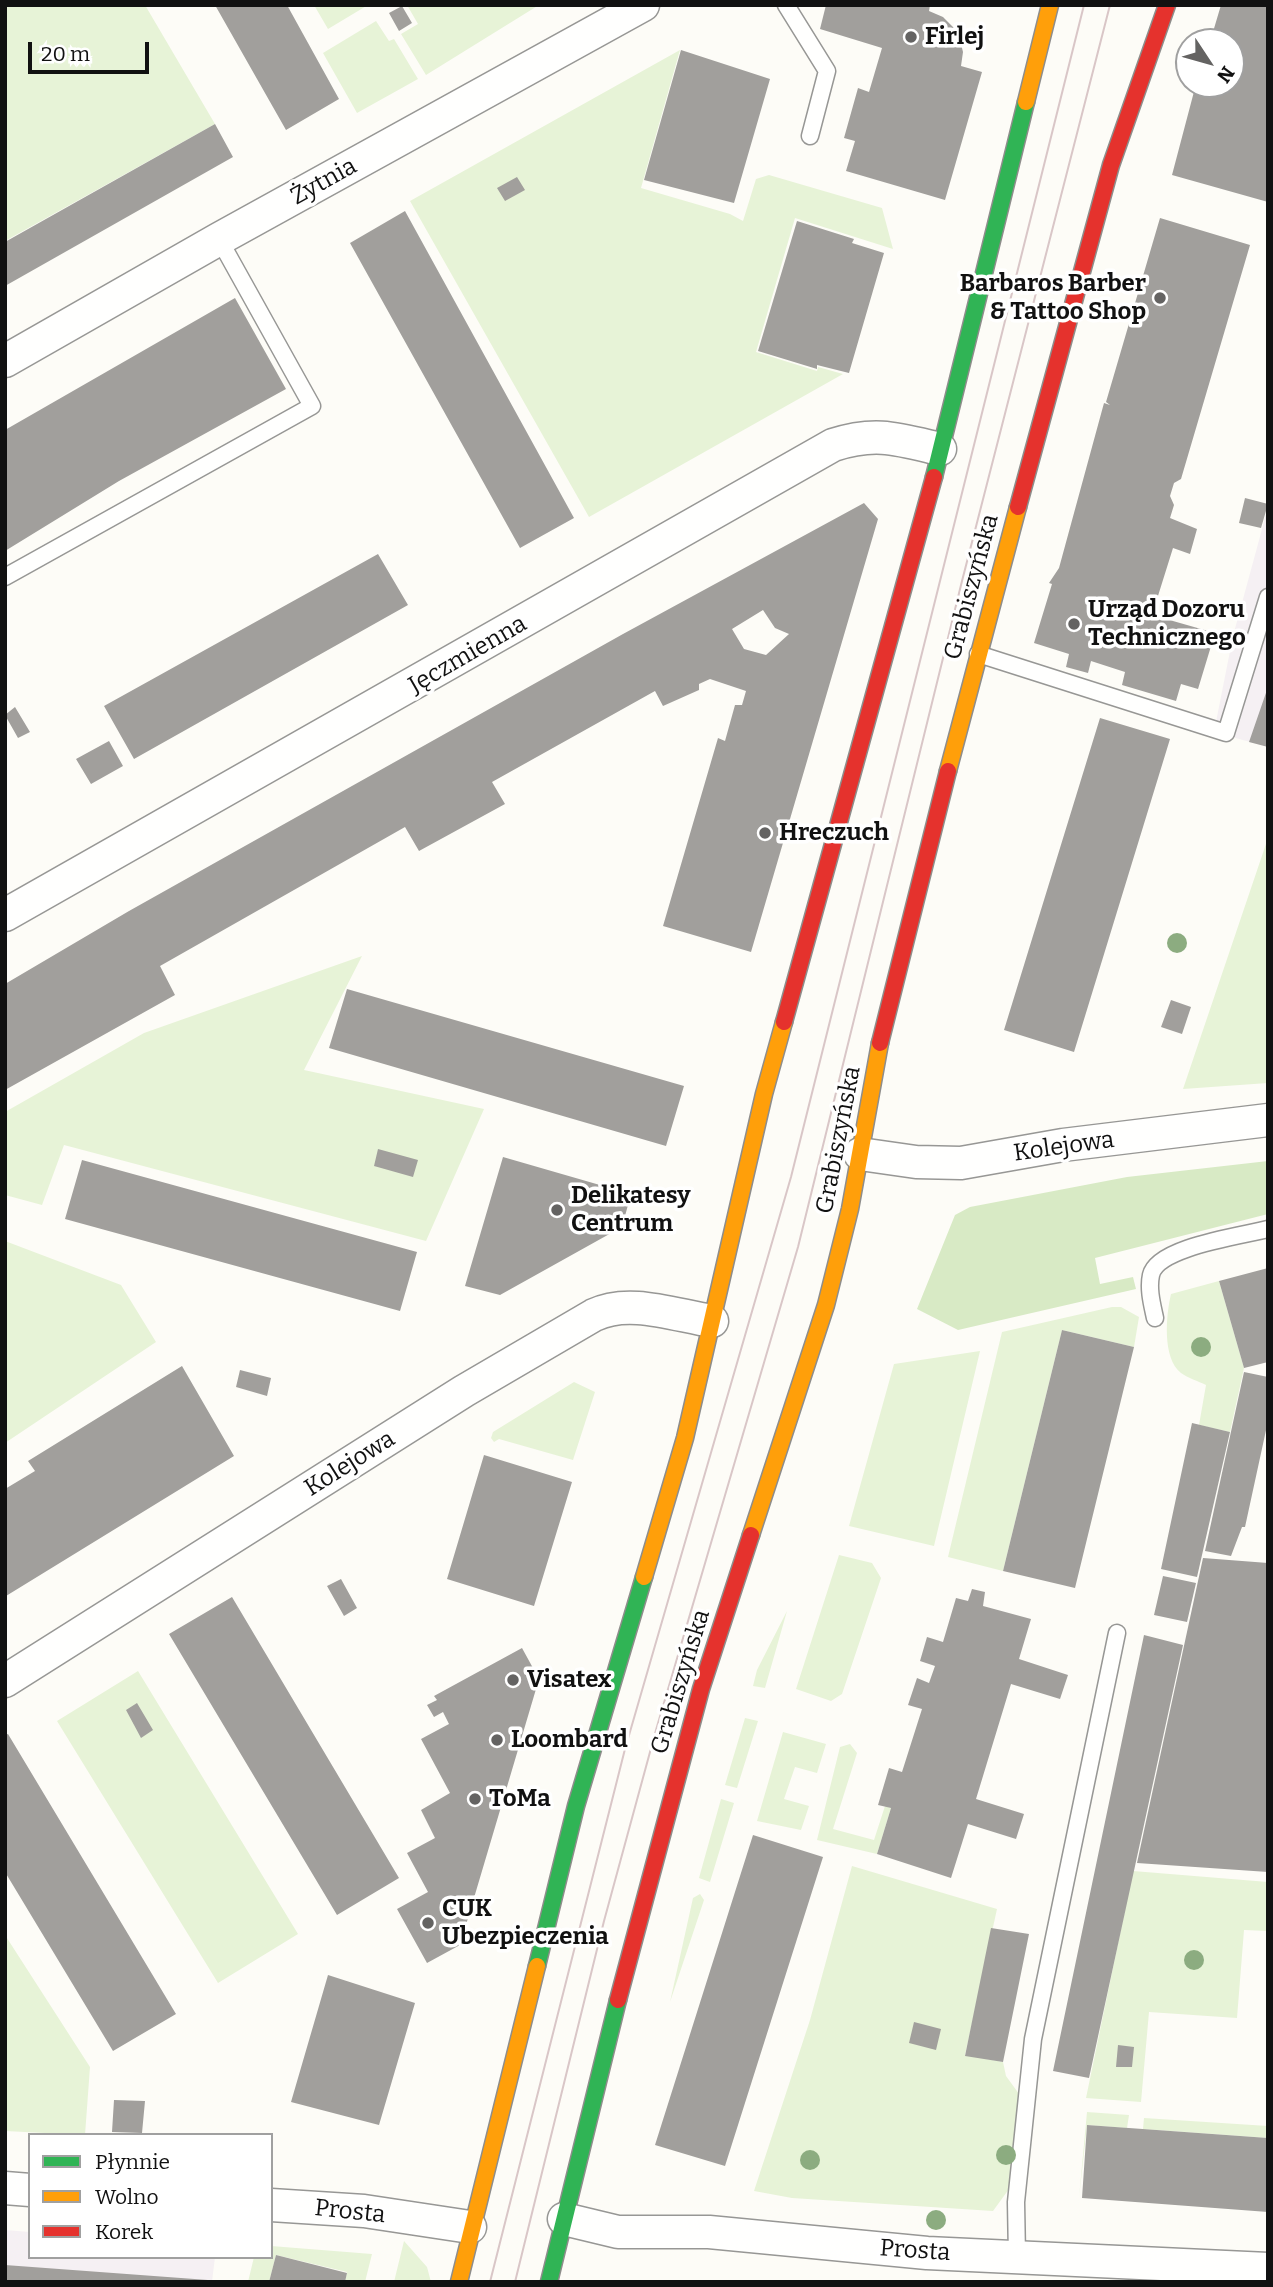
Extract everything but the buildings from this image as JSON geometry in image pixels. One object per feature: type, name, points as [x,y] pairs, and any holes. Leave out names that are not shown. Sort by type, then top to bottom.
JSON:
[{"type":"main road","points":[[459,2282],[470,2227],[576,1806],[685,1438],[764,1094],[923,522],[1050,5]]},
{"type":"main road","name":"Grabiszyńska","points":[[549,2282],[645,1891],[701,1689],[826,1304],[860,1154],[881,1036],[978,654],[1111,165],[1167,5]]},
{"type":"street","name":"Żytnia","points":[[5,361],[219,239],[643,5]]},
{"type":"street","name":"Jęczmienna","points":[[5,915],[833,445],[863,435],[898,439],[940,449]]},
{"type":"street","name":"Kolejowa","points":[[860,1154],[916,1162],[961,1163],[1063,1145],[1268,1120]]},
{"type":"street","name":"Kolejowa","points":[[5,1681],[464,1391],[594,1315],[610,1307],[636,1308],[712,1321]]},
{"type":"street","points":[[5,2188],[28,2190]]},
{"type":"street","name":"Prosta","points":[[273,2205],[364,2211],[470,2227]]},
{"type":"street","name":"Prosta","points":[[564,2219],[618,2232],[709,2232],[914,2252],[1268,2269]]},
{"type":"lane","points":[[786,5],[827,71],[810,136]]},
{"type":"lane","points":[[5,577],[312,405],[219,239]]},
{"type":"lane","points":[[978,654],[1226,733],[1268,597]]},
{"type":"lane","points":[[1155,1318],[1150,1290],[1151,1273],[1160,1259],[1179,1251],[1268,1229]]},
{"type":"lane","points":[[1017,2257],[1016,2202],[1033,2039],[1117,1633]]},
{"type":"shaded area","points":[[1268,507],[1268,747],[1214,732],[1233,636]]},
{"type":"shaded area","points":[[5,2230],[28,2232],[28,2259],[215,2259],[212,2282],[5,2282]]},
{"type":"green space","points":[[5,5],[145,5],[215,124],[5,241]]},
{"type":"green space","points":[[314,5],[368,5],[328,29]]},
{"type":"green space","points":[[407,5],[539,5],[426,75],[401,34],[418,24]]},
{"type":"green space","points":[[376,21],[389,41],[394,39],[418,79],[357,113],[323,53]]},
{"type":"green space","points":[[680,50],[641,188],[730,214],[743,221],[756,179],[769,175],[882,208],[893,249],[795,218],[756,352],[817,371],[818,367],[843,374],[589,517],[410,201]]},
{"type":"green space","points":[[1268,838],[1268,1083],[1183,1089]]},
{"type":"green space","points":[[362,956],[304,1070],[484,1109],[426,1241],[64,1145],[42,1205],[5,1195],[5,1112],[144,1033]]},
{"type":"green space","points":[[1268,1161],[1268,1214],[1095,1258],[1100,1284],[1133,1277],[1136,1289],[958,1330],[917,1309],[955,1215],[970,1207],[1127,1177]]},
{"type":"green space","points":[[5,1241],[121,1285],[156,1342],[5,1443]]},
{"type":"green space","points":[[1219,1281],[1244,1368],[1230,1432],[1199,1425],[1206,1385],[1184,1375],[1175,1366],[1167,1336],[1171,1294]]},
{"type":"green space","points":[[1121,1307],[1139,1317],[1134,1347],[1062,1330],[1003,1571],[948,1557],[1002,1332]]},
{"type":"green space","points":[[980,1351],[934,1546],[849,1526],[894,1364]]},
{"type":"green space","points":[[574,1382],[595,1392],[573,1460],[499,1439],[494,1442],[491,1438],[493,1432]]},
{"type":"green space","points":[[839,1555],[872,1563],[881,1578],[842,1694],[831,1701],[796,1689]]},
{"type":"green space","points":[[787,1611],[765,1688],[753,1686],[757,1670]]},
{"type":"green space","points":[[138,1671],[298,1934],[218,1983],[57,1721]]},
{"type":"green space","points":[[745,1718],[758,1721],[737,1788],[725,1785]]},
{"type":"green space","points":[[783,1732],[826,1744],[817,1773],[795,1767],[784,1799],[809,1806],[801,1830],[757,1821]]},
{"type":"green space","points":[[850,1744],[857,1753],[833,1829],[874,1840],[885,1806],[891,1808],[877,1854],[817,1840],[840,1747]]},
{"type":"green space","points":[[721,1799],[734,1803],[710,1882],[699,1878]]},
{"type":"green space","points":[[852,1866],[997,1909],[965,2055],[1003,2062],[1006,2076],[1022,2098],[1009,2189],[993,2211],[792,2198],[754,2191],[810,2020]]},
{"type":"green space","points":[[1133,1871],[1268,1882],[1268,1931],[1244,1930],[1237,2018],[1149,2012],[1141,2102],[1086,2098]]},
{"type":"green space","points":[[700,1894],[704,1900],[670,2002],[693,1898]]},
{"type":"green space","points":[[5,1935],[90,2067],[85,2133],[5,2131]]},
{"type":"green space","points":[[1087,2112],[1129,2115],[1127,2128],[1087,2125],[1079,2198]]},
{"type":"green space","points":[[1144,2118],[1268,2126],[1268,2138],[1143,2129]]},
{"type":"green space","points":[[404,2241],[427,2267],[431,2282],[394,2282]]},
{"type":"green space","points":[[273,2246],[372,2254],[365,2282],[345,2282],[347,2272],[276,2255],[269,2282],[248,2282],[254,2259],[273,2259]]},
{"type":"tram line","points":[[490,2282],[625,1749],[791,1177],[1084,5]]},
{"type":"tram line","points":[[515,2282],[604,1921],[656,1730],[798,1247],[962,581],[1110,5]]},
{"type":"traffic: fast","points":[[934,477],[1026,102]]},
{"type":"traffic: fast","points":[[537,1966],[576,1806],[644,1577]]},
{"type":"traffic: fast","points":[[549,2282],[618,2000]]},
{"type":"traffic: slow","points":[[1026,102],[1050,5]]},
{"type":"traffic: slow","points":[[948,771],[1018,507]]},
{"type":"traffic: slow","points":[[644,1577],[685,1438],[764,1094],[784,1022]]},
{"type":"traffic: slow","points":[[751,1535],[826,1305],[850,1209],[880,1043]]},
{"type":"traffic: slow","points":[[459,2282],[537,1966]]},
{"type":"traffic: jam","points":[[1018,507],[1111,165],[1167,5]]},
{"type":"traffic: jam","points":[[784,1022],[934,477]]},
{"type":"traffic: jam","points":[[880,1043],[948,771]]},
{"type":"traffic: jam","points":[[618,2000],[701,1689],[751,1535]]},
{"type":"place","name":"Firlej","points":[[911,37]]},
{"type":"place","name":"Barbaros Barber & Tattoo Shop","points":[[1160,298]]},
{"type":"place","name":"Urząd Dozoru Technicznego","points":[[1074,624]]},
{"type":"place","name":"Hreczuch","points":[[765,833]]},
{"type":"place","name":"Delikatesy Centrum","points":[[557,1210]]},
{"type":"place","name":"Visatex","points":[[513,1680]]},
{"type":"place","name":"Loombard","points":[[497,1740]]},
{"type":"place","name":"ToMa","points":[[475,1799]]},
{"type":"place","name":"CUK Ubezpieczenia","points":[[428,1923]]}]
